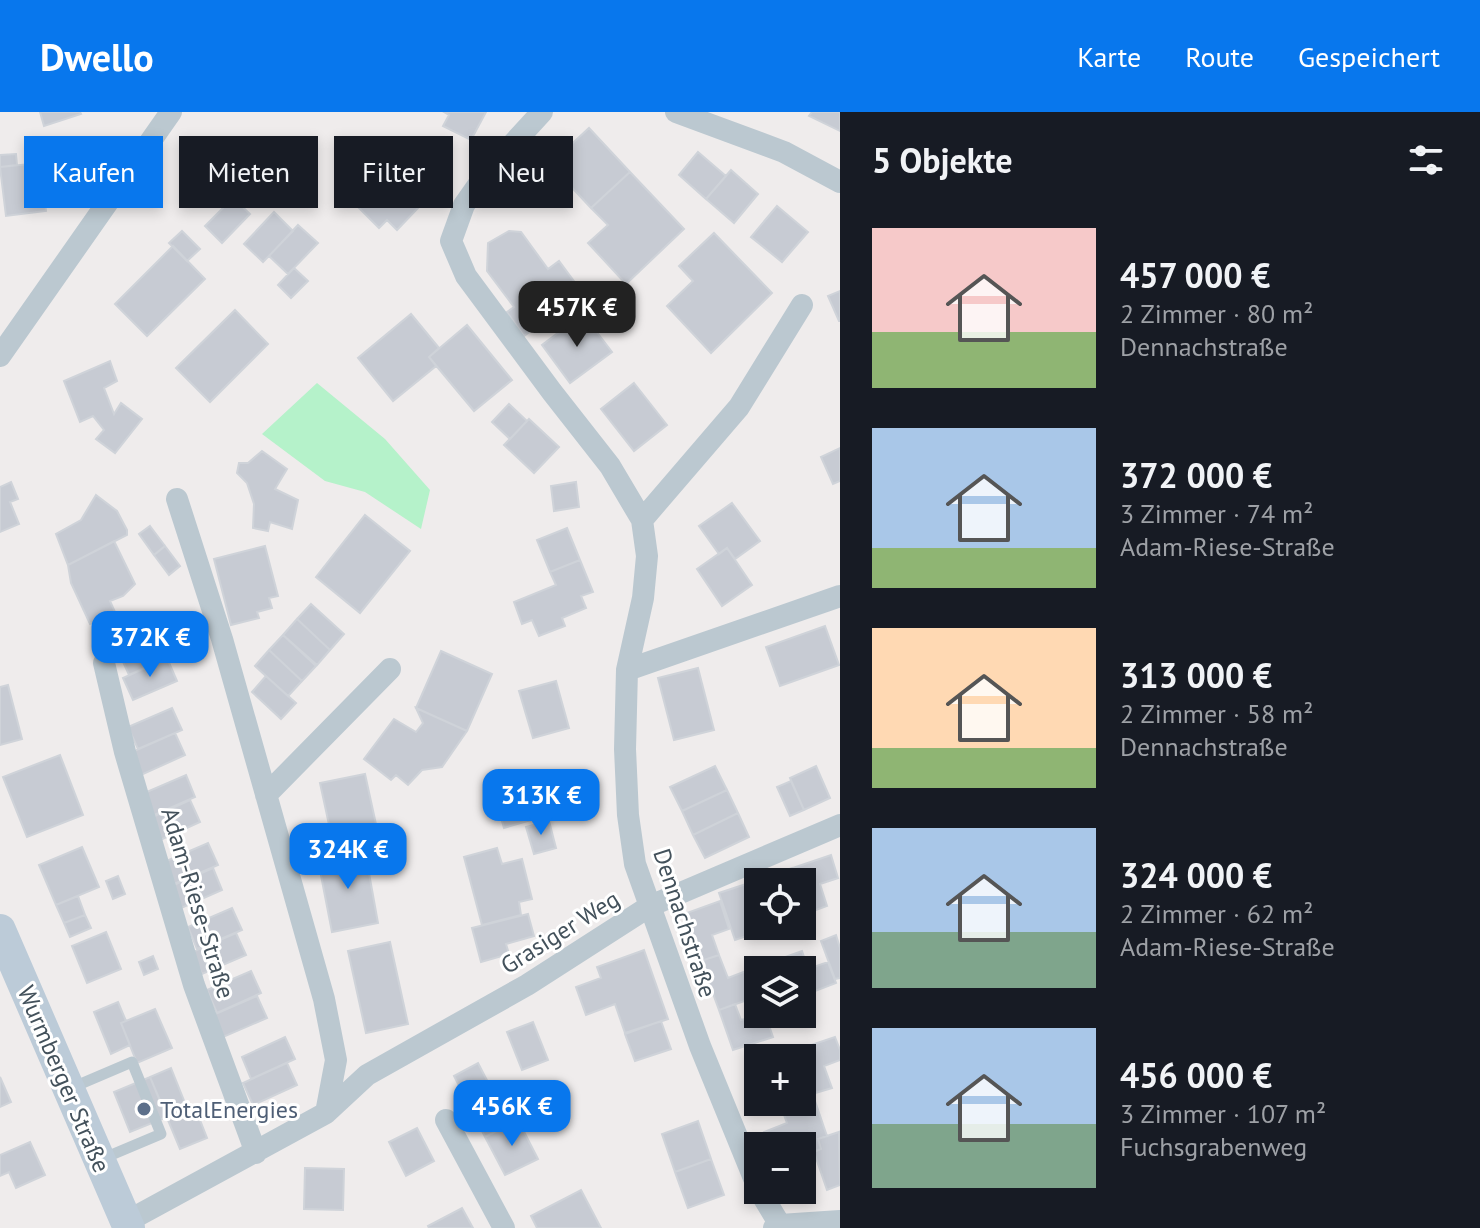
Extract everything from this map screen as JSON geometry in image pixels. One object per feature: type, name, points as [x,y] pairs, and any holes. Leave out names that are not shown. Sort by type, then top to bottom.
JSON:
[{"type":"main road","name":"Wurmberger Straße","points":[[0,930],[127,1225]]},
{"type":"street","points":[[0,356],[171,112]]},
{"type":"street","points":[[676,112],[784,152],[840,182]]},
{"type":"street","name":"Dennachstraße","points":[[535,116],[488,171],[464,205],[451,241],[466,276],[610,466],[642,520],[647,556],[643,598],[627,670],[628,815],[635,864],[727,1117],[744,1155]]},
{"type":"street","points":[[642,520],[739,407],[802,305]]},
{"type":"street","points":[[127,1225],[326,1113],[336,1060],[324,999],[222,639],[177,499]]},
{"type":"street","points":[[627,670],[840,596]]},
{"type":"street","name":"Adam-Riese-Straße","points":[[104,663],[125,752],[194,985],[256,1153]]},
{"type":"street","points":[[266,795],[390,669]]},
{"type":"street","name":"Grasiger Weg","points":[[326,1113],[367,1075],[527,985],[650,906],[840,825]]},
{"type":"street","points":[[446,1120],[504,1228]]},
{"type":"street","name":"Dennachstraße","points":[[766,1204],[777,1226]]},
{"type":"street","points":[[777,1226],[840,1221]]},
{"type":"lane","points":[[67,1089],[132,1062],[161,1134],[100,1160]]},
{"type":"green space","points":[[317,383],[385,439],[430,490],[421,529],[365,492],[325,481],[262,434]]},
{"type":"building","points":[[40,112],[80,112],[81,114],[44,126]]},
{"type":"building","points":[[444,112],[486,112],[469,139],[443,126],[449,115]]},
{"type":"building","points":[[812,112],[840,112],[840,131],[809,116]]},
{"type":"building","points":[[589,128],[630,172],[591,208],[573,189],[573,143]]},
{"type":"building","points":[[698,152],[726,176],[706,199],[679,175]]},
{"type":"building","points":[[16,154],[17,165],[0,167],[0,155]]},
{"type":"building","points":[[24,165],[24,208],[46,208],[46,211],[6,216],[0,167]]},
{"type":"building","points":[[731,170],[758,194],[734,223],[706,199]]},
{"type":"building","points":[[630,172],[684,229],[626,284],[588,243],[608,225],[591,208]]},
{"type":"building","points":[[777,206],[808,232],[782,262],[751,237]]},
{"type":"building","points":[[223,208],[244,208],[250,214],[222,243],[205,226]]},
{"type":"building","points":[[359,208],[418,208],[397,230],[387,220],[379,228]]},
{"type":"building","points":[[274,212],[293,231],[263,262],[244,244]]},
{"type":"building","points":[[298,225],[318,243],[288,274],[269,256]]},
{"type":"building","points":[[182,231],[200,249],[187,261],[169,243]]},
{"type":"building","points":[[509,231],[521,232],[548,269],[559,261],[582,292],[524,336],[507,312],[514,307],[487,271],[488,243]]},
{"type":"building","points":[[714,233],[772,293],[711,353],[667,306],[693,281],[679,266]]},
{"type":"building","points":[[173,246],[205,279],[147,336],[115,304]]},
{"type":"building","points":[[294,268],[308,281],[291,298],[278,285]]},
{"type":"building","points":[[840,291],[840,321],[839,321],[828,296]]},
{"type":"building","points":[[235,310],[268,344],[210,402],[176,368]]},
{"type":"building","points":[[411,314],[439,348],[429,357],[436,366],[393,401],[358,358]]},
{"type":"building","points":[[583,314],[612,352],[570,383],[542,345]]},
{"type":"building","points":[[467,325],[512,380],[474,411],[429,357]]},
{"type":"building","points":[[110,361],[117,381],[104,388],[114,414],[121,403],[142,419],[115,453],[96,439],[104,430],[93,416],[80,422],[64,381]]},
{"type":"building","points":[[634,383],[667,425],[634,451],[601,409]]},
{"type":"building","points":[[509,404],[527,421],[510,439],[492,422]]},
{"type":"building","points":[[529,419],[559,447],[534,473],[504,445]]},
{"type":"building","points":[[840,448],[840,481],[833,484],[821,457]]},
{"type":"building","points":[[262,451],[287,469],[275,489],[298,500],[292,529],[270,522],[268,531],[253,528],[254,504],[247,483],[237,473],[239,463],[248,463]]},
{"type":"building","points":[[11,482],[18,499],[10,502],[19,524],[0,532],[0,487]]},
{"type":"building","points":[[576,482],[579,507],[554,511],[551,486]]},
{"type":"building","points":[[96,495],[117,511],[127,535],[68,565],[56,534],[81,520]]},
{"type":"building","points":[[732,503],[760,541],[735,559],[727,548],[719,554],[699,526]]},
{"type":"building","points":[[365,515],[410,551],[360,613],[316,577]]},
{"type":"building","points":[[150,526],[165,546],[154,555],[139,534]]},
{"type":"building","points":[[567,528],[580,560],[550,572],[537,540]]},
{"type":"building","points":[[114,541],[135,584],[123,596],[110,601],[115,612],[90,624],[71,583],[68,565]]},
{"type":"building","points":[[165,546],[180,566],[169,575],[154,555]]},
{"type":"building","points":[[265,546],[278,596],[269,598],[272,608],[257,612],[259,618],[231,625],[214,559]]},
{"type":"building","points":[[727,548],[752,585],[722,606],[697,569]]},
{"type":"building","points":[[580,560],[593,592],[581,596],[586,608],[562,618],[565,626],[539,636],[532,620],[522,624],[514,602],[556,585],[550,572]]},
{"type":"building","points":[[311,604],[344,634],[330,650],[297,619]]},
{"type":"building","points":[[297,619],[330,650],[317,665],[283,635]]},
{"type":"building","points":[[825,626],[839,665],[780,686],[766,647]]},
{"type":"building","points":[[163,633],[173,655],[129,675],[119,653]]},
{"type":"building","points":[[283,635],[316,666],[302,681],[269,650]]},
{"type":"building","points":[[269,650],[302,681],[288,696],[255,666]]},
{"type":"building","points":[[441,651],[492,674],[467,731],[416,708]]},
{"type":"building","points":[[167,658],[177,681],[133,700],[123,678]]},
{"type":"building","points":[[698,668],[714,730],[674,740],[658,678]]},
{"type":"building","points":[[266,676],[296,703],[281,719],[252,692]]},
{"type":"building","points":[[556,681],[569,728],[533,738],[519,691]]},
{"type":"building","points":[[8,685],[22,739],[0,745],[0,687]]},
{"type":"building","points":[[172,708],[182,730],[138,749],[128,727]]},
{"type":"building","points":[[416,708],[467,731],[442,767],[422,770],[408,785],[396,775],[391,780],[364,759],[394,719],[416,732],[423,723]]},
{"type":"building","points":[[175,733],[185,755],[141,775],[132,752]]},
{"type":"building","points":[[60,755],[83,815],[27,837],[3,777]]},
{"type":"building","points":[[715,766],[727,790],[682,811],[670,787]]},
{"type":"building","points":[[816,766],[830,798],[804,810],[790,778]]},
{"type":"building","points":[[365,774],[381,847],[336,857],[320,783]]},
{"type":"building","points":[[186,775],[195,797],[152,816],[142,794]]},
{"type":"building","points":[[519,776],[531,820],[504,828],[491,784]]},
{"type":"building","points":[[791,781],[804,810],[790,816],[777,787]]},
{"type":"building","points":[[727,790],[738,813],[693,835],[682,811]]},
{"type":"building","points":[[190,800],[200,822],[156,842],[146,820]]},
{"type":"building","points":[[738,813],[749,837],[705,858],[693,835]]},
{"type":"building","points":[[549,821],[556,848],[534,854],[526,827]]},
{"type":"building","points":[[208,843],[218,865],[174,884],[164,862]]},
{"type":"building","points":[[82,847],[99,887],[56,905],[39,865]]},
{"type":"building","points":[[497,848],[502,864],[522,859],[532,899],[519,902],[521,915],[482,925],[464,857]]},
{"type":"building","points":[[365,851],[378,923],[332,932],[318,860]]},
{"type":"building","points":[[831,855],[838,878],[820,884],[827,906],[816,910],[816,868],[793,868]]},
{"type":"building","points":[[213,868],[222,890],[179,909],[169,887]]},
{"type":"building","points":[[118,876],[125,894],[113,899],[106,881]]},
{"type":"building","points":[[744,885],[744,937],[735,940],[719,893]]},
{"type":"building","points":[[78,896],[85,915],[64,923],[56,905]]},
{"type":"building","points":[[720,901],[729,929],[712,935],[719,955],[701,961],[684,914]]},
{"type":"building","points":[[232,908],[242,930],[197,949],[188,927]]},
{"type":"building","points":[[528,914],[534,936],[506,944],[509,954],[481,962],[472,928]]},
{"type":"building","points":[[85,915],[91,928],[70,937],[64,923]]},
{"type":"building","points":[[106,932],[121,969],[87,983],[72,946]]},
{"type":"building","points":[[236,933],[246,955],[202,974],[192,952]]},
{"type":"building","points":[[836,935],[840,948],[840,978],[835,979],[821,941]]},
{"type":"building","points":[[390,942],[408,1024],[366,1033],[348,951]]},
{"type":"building","points":[[644,950],[668,1019],[625,1033],[615,1004],[586,1015],[576,987],[601,978],[597,967]]},
{"type":"building","points":[[719,955],[728,978],[744,972],[744,1001],[719,1010],[701,961]]},
{"type":"building","points":[[153,956],[158,969],[144,975],[139,962]]},
{"type":"building","points":[[828,962],[836,983],[816,991],[816,966]]},
{"type":"building","points":[[251,971],[261,993],[217,1013],[207,990]]},
{"type":"building","points":[[257,996],[267,1018],[223,1037],[213,1015]]},
{"type":"building","points":[[118,1002],[126,1021],[121,1023],[130,1045],[111,1054],[94,1012]]},
{"type":"building","points":[[735,1004],[741,1020],[744,1019],[744,1028],[770,1028],[773,1037],[733,1050],[719,1010]]},
{"type":"building","points":[[155,1009],[172,1048],[137,1063],[121,1023]]},
{"type":"building","points":[[661,1021],[671,1049],[635,1061],[625,1034]]},
{"type":"building","points":[[533,1022],[548,1060],[522,1070],[507,1032]]},
{"type":"building","points":[[285,1037],[295,1059],[251,1079],[242,1057]]},
{"type":"building","points":[[835,1037],[840,1050],[840,1060],[824,1066],[832,1088],[816,1093],[816,1044]]},
{"type":"building","points":[[287,1063],[297,1085],[253,1105],[243,1083]]},
{"type":"building","points":[[478,1063],[492,1090],[500,1086],[518,1120],[485,1137],[454,1076]]},
{"type":"building","points":[[171,1068],[191,1118],[198,1115],[207,1138],[180,1149],[150,1077]]},
{"type":"building","points":[[0,1077],[11,1102],[0,1107]]},
{"type":"building","points":[[150,1077],[167,1117],[130,1132],[114,1092]]},
{"type":"building","points":[[816,1104],[827,1136],[818,1139],[821,1149],[816,1151],[816,1132],[764,1132],[787,1123],[784,1116],[816,1116]]},
{"type":"building","points":[[518,1120],[538,1159],[505,1175],[485,1137]]},
{"type":"building","points":[[698,1121],[711,1159],[675,1172],[662,1134]]},
{"type":"building","points":[[417,1128],[434,1161],[406,1176],[389,1142]]},
{"type":"building","points":[[839,1132],[840,1185],[827,1190],[816,1158],[816,1151],[821,1149],[818,1139]]},
{"type":"building","points":[[30,1142],[45,1175],[16,1188],[9,1172],[0,1176],[0,1155]]},
{"type":"building","points":[[711,1159],[724,1195],[688,1208],[675,1172]]},
{"type":"building","points":[[305,1168],[344,1169],[343,1210],[304,1209]]},
{"type":"building","points":[[581,1190],[601,1228],[537,1228],[531,1216]]},
{"type":"building","points":[[462,1208],[473,1228],[429,1228],[428,1226]]},
{"type":"place","name":"TotalEnergies","points":[[144,1109]]}]
